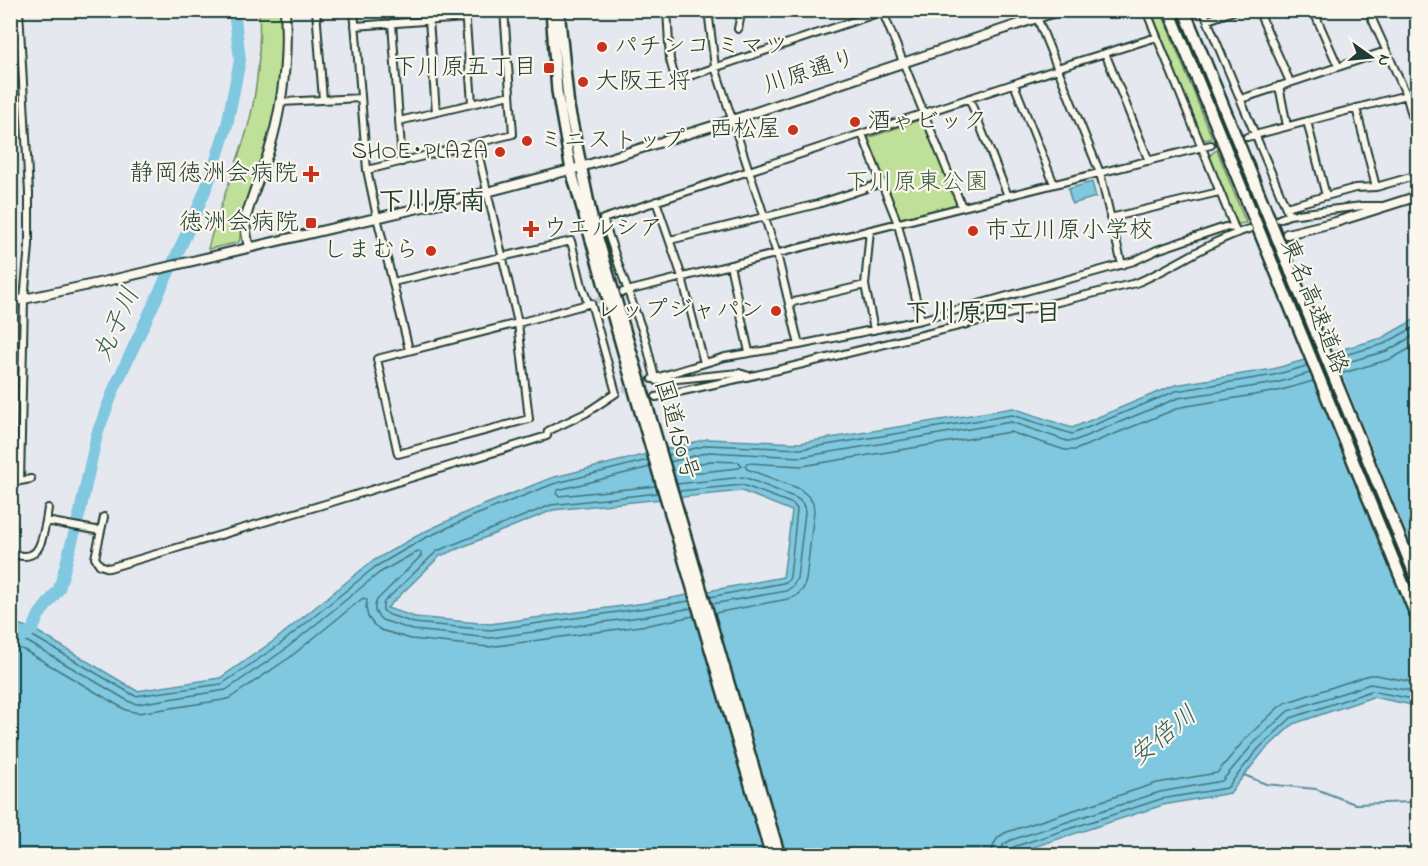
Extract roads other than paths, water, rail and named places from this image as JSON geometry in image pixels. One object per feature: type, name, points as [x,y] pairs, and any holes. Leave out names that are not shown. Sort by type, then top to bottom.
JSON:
[{"type":"highway","name":"国道150号","points":[[551,10],[557,91],[576,169],[771,855]]},
{"type":"highway","name":"国道150号","points":[[559,10],[562,57],[576,169]]},
{"type":"highway","name":"東名高速道路","points":[[1169,10],[1418,620]]},
{"type":"highway","name":"東名高速道路","points":[[1184,10],[1418,582]]},
{"type":"highway","name":"国道150号","points":[[643,406],[780,855]]},
{"type":"street","points":[[20,10],[30,246],[24,300],[20,481]]},
{"type":"street","points":[[249,248],[245,221],[269,150],[281,102],[286,48],[285,10]]},
{"type":"street","points":[[316,10],[323,100]]},
{"type":"street","points":[[354,10],[367,170],[409,350]]},
{"type":"street","points":[[367,170],[513,134],[504,10]]},
{"type":"street","points":[[667,10],[670,60],[675,78],[678,80],[884,11],[962,207]]},
{"type":"street","points":[[708,10],[715,67],[777,254],[799,345]]},
{"type":"street","points":[[738,29],[741,12],[750,10]]},
{"type":"street","name":"川原通り","points":[[10,302],[249,248],[576,169],[904,63],[1036,14],[1061,10]]},
{"type":"street","points":[[1146,10],[1236,230]]},
{"type":"street","points":[[1203,10],[1289,215]]},
{"type":"street","points":[[1208,20],[1236,10]]},
{"type":"street","points":[[1258,10],[1290,82]]},
{"type":"street","points":[[1313,10],[1338,66]]},
{"type":"street","points":[[1368,10],[1406,94],[1417,135]]},
{"type":"street","points":[[355,26],[429,20],[465,14],[472,103]]},
{"type":"street","points":[[1036,14],[1100,173],[1122,265]]},
{"type":"street","points":[[429,20],[436,112]]},
{"type":"street","points":[[392,23],[402,162]]},
{"type":"street","points":[[653,379],[645,338],[625,292],[603,219],[1157,37]]},
{"type":"street","points":[[1241,99],[1386,51]]},
{"type":"street","points":[[1105,53],[1149,161]]},
{"type":"street","points":[[1014,84],[1054,184]]},
{"type":"street","points":[[1279,86],[1287,126]]},
{"type":"street","points":[[1247,137],[1418,92]]},
{"type":"street","points":[[399,122],[510,95]]},
{"type":"street","points":[[281,102],[361,98]]},
{"type":"street","points":[[969,98],[1008,196]]},
{"type":"street","points":[[1356,108],[1376,188]]},
{"type":"street","points":[[1307,121],[1326,196]]},
{"type":"street","points":[[862,134],[898,224],[921,320]]},
{"type":"street","points":[[476,144],[518,323],[529,419],[398,454],[377,359],[518,323],[592,302]]},
{"type":"street","points":[[625,292],[1211,146]]},
{"type":"street","points":[[1286,207],[1355,188],[1376,188],[1418,175]]},
{"type":"street","points":[[670,240],[818,204],[882,183]]},
{"type":"street","points":[[1110,218],[1220,192]]},
{"type":"street","points":[[1287,234],[1336,222],[1418,196]]},
{"type":"street","points":[[657,201],[682,277],[704,363]]},
{"type":"street","points":[[1279,219],[1289,215],[1362,206],[1384,206]]},
{"type":"street","points":[[653,379],[749,352],[799,345],[921,320],[1122,265],[1157,250],[1225,227],[1236,230],[1249,229]]},
{"type":"street","points":[[870,230],[865,285],[874,330]]},
{"type":"street","points":[[656,397],[1136,283],[1158,274],[1236,230]]},
{"type":"street","points":[[104,517],[97,530],[95,558],[100,565],[109,568],[547,436],[548,431],[586,412],[619,391],[592,302],[582,286],[571,241],[393,282]]},
{"type":"street","points":[[730,266],[749,352]]},
{"type":"street","points":[[789,303],[865,285]]},
{"type":"street","points":[[653,379],[657,381],[739,373],[750,376]]},
{"type":"street","points":[[10,480],[31,479]]},
{"type":"street","points":[[10,553],[25,556],[38,550],[50,521],[48,508]]},
{"type":"street","points":[[50,521],[97,530]]},
{"type":"water","points":[[1092,182],[1096,197],[1072,204],[1068,189]]},
{"type":"water","name":"安倍川","points":[[1417,318],[1417,706],[1373,697],[1293,724],[1263,752],[1230,793],[1163,805],[1006,856],[11,856],[11,622],[33,629],[137,691],[220,678],[275,640],[371,562],[422,533],[469,511],[551,478],[707,439],[800,443],[1013,408],[1072,428],[1175,385],[1273,369],[1382,338]],"holes":[[[742,491],[792,511],[783,577],[645,603],[490,624],[415,617],[387,608],[440,556],[553,510]]]},
{"type":"waterway","name":"丸子川","points":[[10,644],[33,629],[39,615],[59,589],[80,512],[97,434],[114,389],[193,220],[211,176],[227,125],[240,60],[234,10]]},
{"type":"waterway","points":[[1243,776],[1266,784],[1316,789],[1355,804],[1412,802],[1418,799]]},
{"type":"tunnel","points":[[596,301],[623,292]]},
{"type":"tunnel","points":[[623,390],[652,379]]},
{"type":"place","name":"パチンコ ミマツ","points":[[602,47]]},
{"type":"place","name":"下川原五丁目","points":[[549,68]]},
{"type":"place","name":"大阪王将","points":[[583,82]]},
{"type":"place","name":"酒ゃビック","points":[[855,122]]},
{"type":"place","name":"西松屋","points":[[793,130]]},
{"type":"place","name":"ミニストップ","points":[[527,141]]},
{"type":"place","name":"SHOE･PLAZA","points":[[500,152]]},
{"type":"place","name":"静岡徳洲会病院","points":[[311,174]]},
{"type":"place","name":"徳洲会病院","points":[[311,223]]},
{"type":"place","name":"ウエルシア","points":[[531,229]]},
{"type":"place","name":"市立川原小学校","points":[[973,231]]},
{"type":"place","name":"しまむら","points":[[431,251]]},
{"type":"place","name":"レップジャパン","points":[[776,311]]},
{"type":"district","name":"下川原南","points":[[432,203]]},
{"type":"district","name":"下川原四丁目","points":[[983,315]]},
{"type":"park label","name":"下川原東公園","points":[[917,183]]}]
